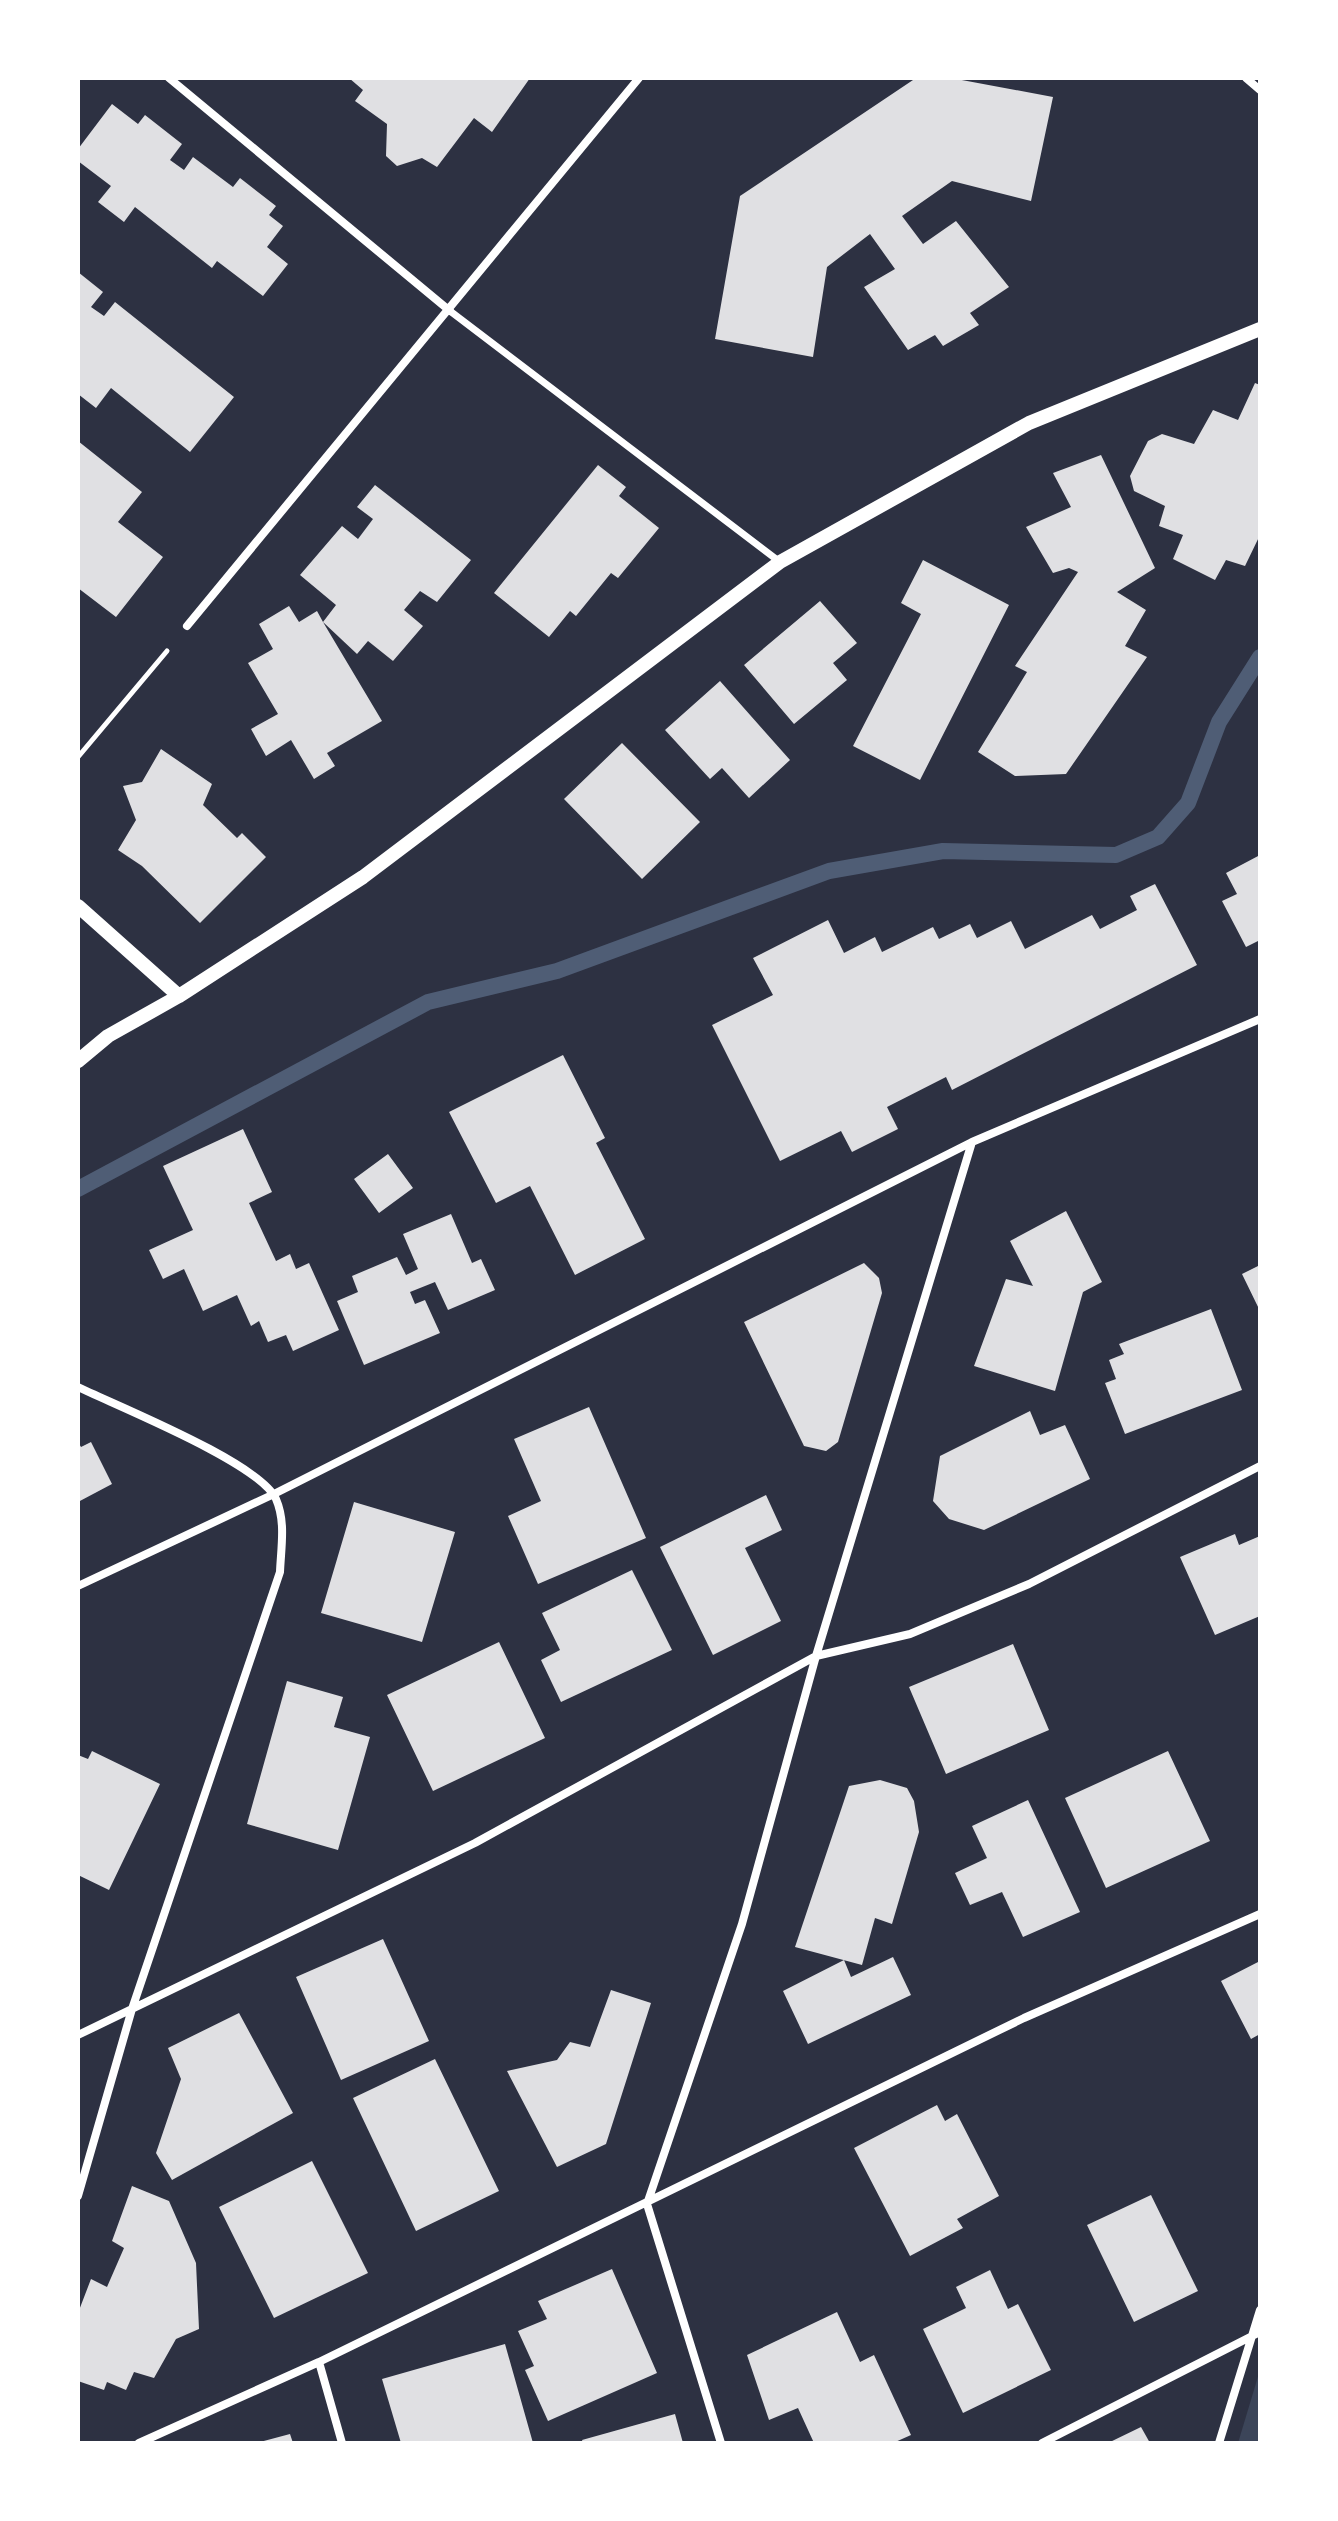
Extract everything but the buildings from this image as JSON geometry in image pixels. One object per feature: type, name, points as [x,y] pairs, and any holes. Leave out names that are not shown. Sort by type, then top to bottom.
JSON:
[{"type":"street","points":[[169,78],[450,311],[780,562]]},
{"type":"street","points":[[187,626],[450,311],[639,78]]},
{"type":"street","points":[[1246,78],[1260,90]]},
{"type":"street","points":[[78,1061],[108,1036],[179,996],[363,877],[780,562],[1029,423],[1260,329]]},
{"type":"street","points":[[78,906],[179,996]]},
{"type":"street","points":[[78,1586],[274,1494],[972,1142],[1260,1019]]},
{"type":"street","points":[[721,2443],[647,2204],[742,1924],[816,1656],[972,1142]]},
{"type":"street","points":[[78,1387],[239,1466],[274,1494],[283,1519],[280,1572],[132,2009],[78,2196]]},
{"type":"street","points":[[78,2035],[475,1843],[816,1656],[910,1634],[1029,1584],[1260,1466]]},
{"type":"street","points":[[139,2443],[319,2362],[1024,2018],[1260,1914]]},
{"type":"street","points":[[1219,2443],[1256,2334],[1260,2310]]},
{"type":"street","points":[[1042,2443],[1256,2334]]},
{"type":"street","points":[[319,2362],[342,2443]]},
{"type":"path","points":[[78,757],[187,626]]},
{"type":"shaded area","points":[[1260,2370],[1260,2443],[1238,2443]]},
{"type":"waterway","points":[[78,1189],[428,1002],[557,971],[829,871],[943,851],[1116,855],[1158,837],[1188,803],[1219,722],[1260,657]]}]
